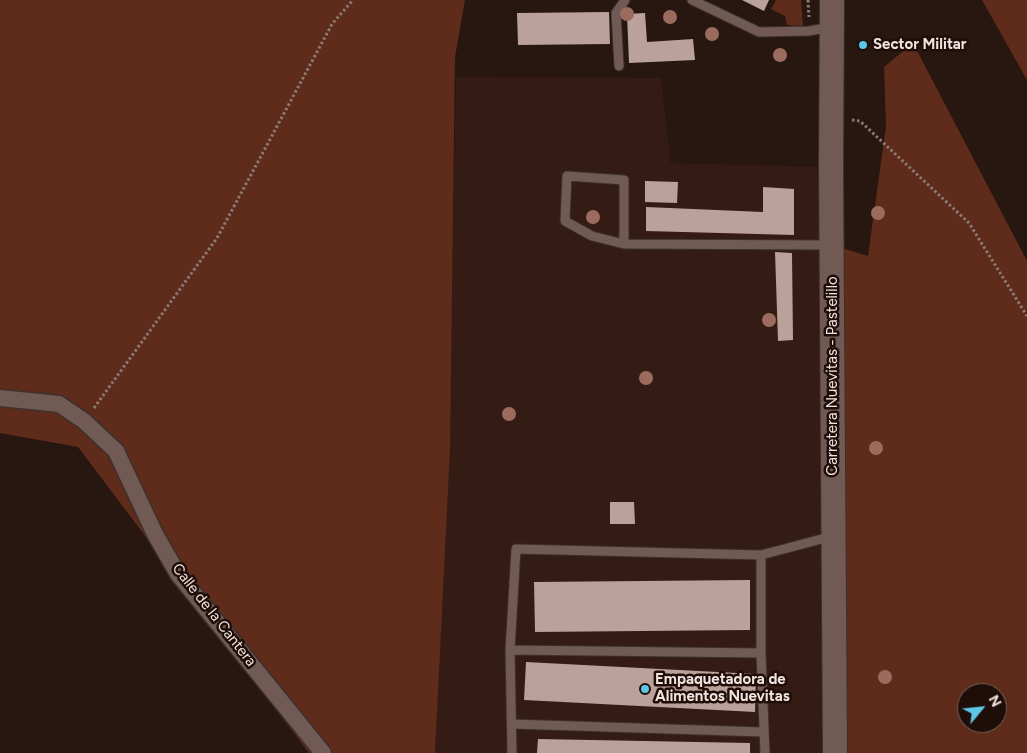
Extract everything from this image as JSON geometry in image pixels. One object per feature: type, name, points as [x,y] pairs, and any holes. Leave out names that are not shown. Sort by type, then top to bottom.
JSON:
[{"type":"main road","name":"Carretera Nuevitas - Pastelillo","points":[[832,0],[835,753]]},
{"type":"street","name":"Calle de la Cantera","points":[[0,398],[59,404],[84,420],[116,451],[155,534],[178,574],[323,753]]},
{"type":"lane","points":[[619,66],[616,13],[625,0]]},
{"type":"lane","points":[[692,0],[759,32],[809,31],[832,27]]},
{"type":"lane","points":[[624,244],[624,180],[567,176],[565,221],[592,236],[624,244],[832,245]]},
{"type":"lane","points":[[512,753],[510,650],[516,549],[761,555],[834,536]]},
{"type":"lane","points":[[761,555],[761,653],[765,753]]},
{"type":"lane","points":[[510,650],[761,653]]},
{"type":"lane","points":[[512,724],[763,732]]},
{"type":"path","points":[[84,420],[217,238],[332,24],[353,0]]},
{"type":"path","points":[[831,120],[860,121],[969,223],[1027,316]]},
{"type":"shaded area","points":[[0,0],[465,0],[455,57],[450,450],[435,753],[309,753],[78,447],[0,433]]},
{"type":"shaded area","points":[[776,0],[801,0],[803,26],[787,25],[785,16],[771,9]]},
{"type":"shaded area","points":[[982,0],[1027,0],[1027,80]]},
{"type":"shaded area","points":[[913,43],[1027,261],[1027,753],[834,753],[832,245],[868,256],[886,126],[884,67]]},
{"type":"shaded area","points":[[456,77],[661,78],[671,163],[831,167],[834,753],[435,753],[450,343]]},
{"type":"building","points":[[742,0],[769,0],[764,11]]},
{"type":"building","points":[[609,12],[610,44],[518,45],[517,13]]},
{"type":"building","points":[[645,13],[647,42],[693,39],[695,60],[629,63],[627,14]]},
{"type":"building","points":[[645,181],[678,182],[677,203],[645,202]]},
{"type":"building","points":[[763,187],[794,189],[794,235],[646,231],[646,207],[763,212]]},
{"type":"building","points":[[775,252],[792,253],[793,340],[778,341]]},
{"type":"building","points":[[610,502],[634,502],[635,524],[610,524]]},
{"type":"building","points":[[750,580],[750,630],[535,632],[534,582]]},
{"type":"building","points":[[526,662],[756,674],[755,712],[524,700]]},
{"type":"building","points":[[538,739],[750,743],[750,753],[537,753]]},
{"type":"place","name":"Sector Militar","points":[[863,45]]},
{"type":"place","name":"Empaquetadora de Alimentos Nuevitas","points":[[645,689]]}]
